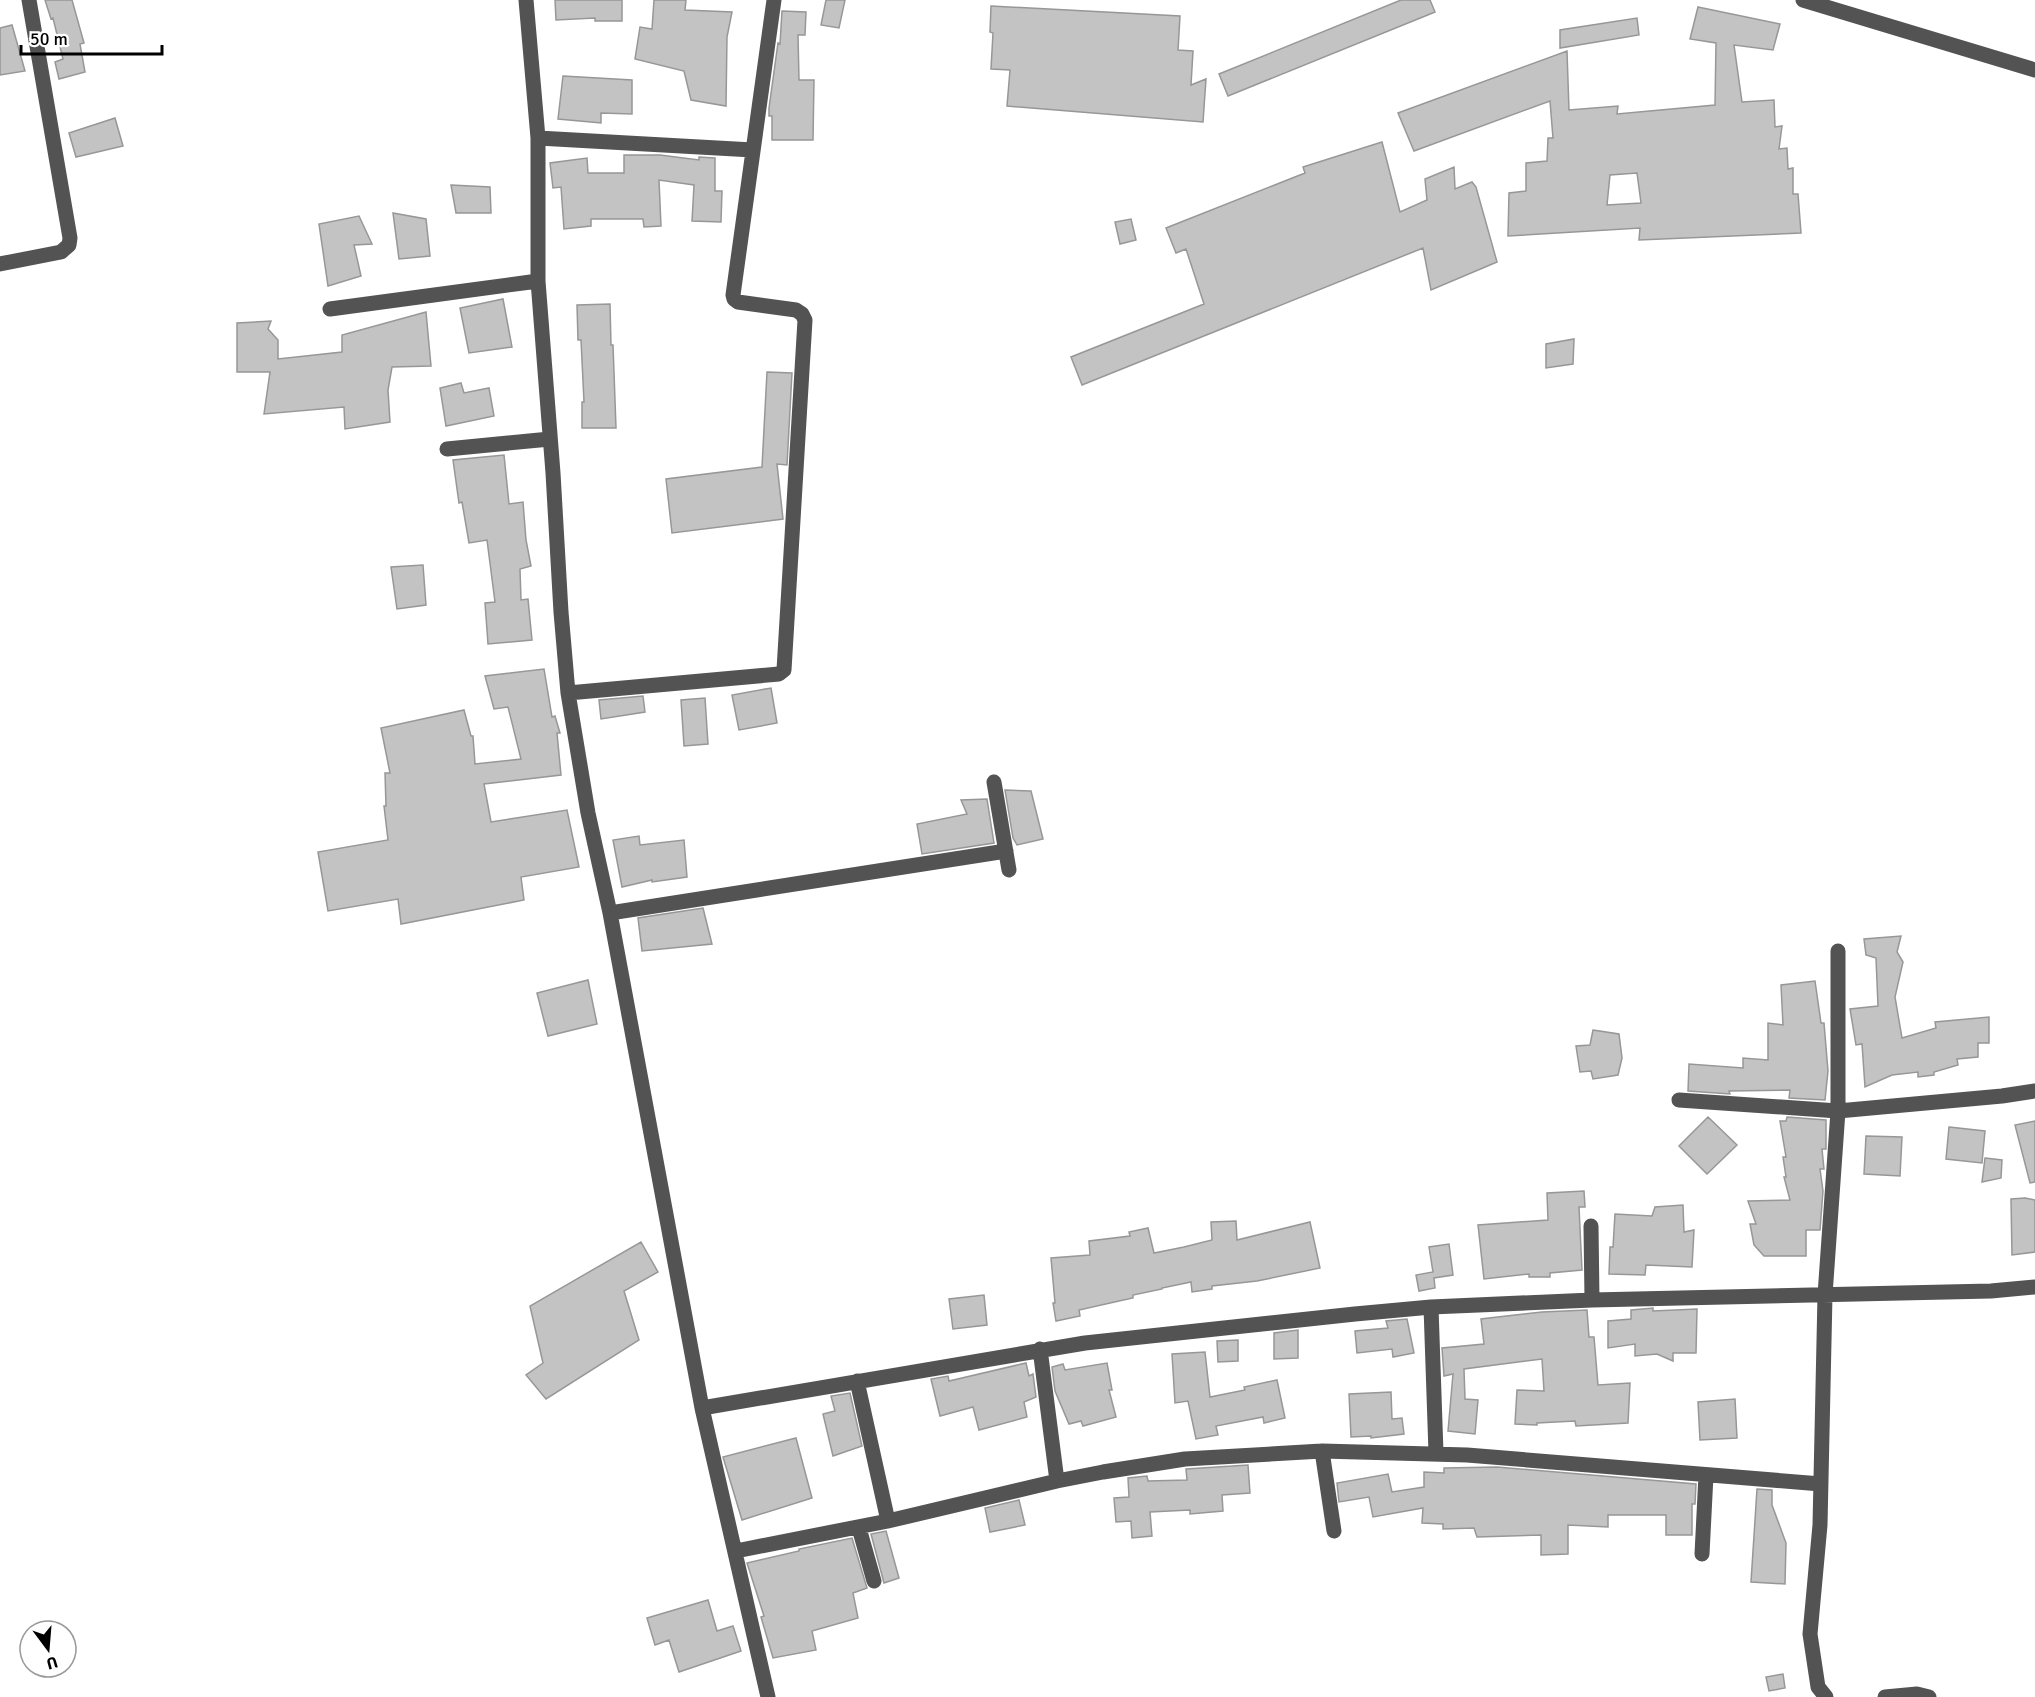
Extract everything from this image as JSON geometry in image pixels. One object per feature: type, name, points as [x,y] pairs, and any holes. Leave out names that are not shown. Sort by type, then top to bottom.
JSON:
[{"type":"street","points":[[0,264],[61,252],[69,245],[70,238],[29,0]]},
{"type":"street","points":[[526,0],[538,138],[538,281],[568,693],[588,813],[610,913],[702,1408],[768,1697]]},
{"type":"street","points":[[568,693],[779,674],[784,670],[805,320],[796,310],[738,302],[733,297],[774,0]]},
{"type":"street","points":[[1803,0],[2035,70]]},
{"type":"street","points":[[538,138],[753,150]]},
{"type":"street","points":[[330,309],[538,281]]},
{"type":"street","points":[[447,449],[550,439]]},
{"type":"street","points":[[994,782],[1010,870]]},
{"type":"street","points":[[610,913],[1006,851]]},
{"type":"street","points":[[1826,1697],[1818,1687],[1810,1634],[1820,1525],[1826,1295],[1838,1110],[1838,951]]},
{"type":"street","points":[[1679,1100],[1838,1110],[2002,1096],[2035,1091]]},
{"type":"street","points":[[1591,1226],[1592,1300]]},
{"type":"street","points":[[702,1408],[1040,1349],[1431,1307],[2035,1287]]},
{"type":"street","points":[[1431,1307],[1436,1454]]},
{"type":"street","points":[[1040,1349],[1057,1480]]},
{"type":"street","points":[[857,1381],[888,1521]]},
{"type":"street","points":[[736,1551],[858,1528],[1057,1480],[1185,1459],[1322,1451],[1436,1454],[1821,1484]]},
{"type":"street","points":[[1322,1451],[1334,1531]]},
{"type":"street","points":[[1702,1554],[1706,1475]]},
{"type":"street","points":[[858,1528],[874,1581]]},
{"type":"street","points":[[1885,1697],[1917,1694],[1929,1697]]},
{"type":"building","points":[[45,0],[72,0],[84,43],[80,44],[85,72],[59,79],[55,62],[63,59],[53,18],[51,19]]},
{"type":"building","points":[[555,0],[622,0],[622,21],[595,21],[595,18],[556,20]]},
{"type":"building","points":[[654,0],[686,0],[685,10],[732,12],[727,37],[726,106],[691,100],[684,71],[635,59],[640,27],[652,29]]},
{"type":"building","points":[[826,0],[845,0],[839,28],[821,25]]},
{"type":"building","points":[[1401,0],[1430,0],[1435,12],[1228,96],[1219,74]]},
{"type":"building","points":[[991,6],[1180,16],[1178,50],[1193,51],[1191,85],[1206,79],[1203,122],[1007,106],[1010,70],[991,69],[993,33],[990,32]]},
{"type":"building","points":[[1698,7],[1780,24],[1773,50],[1734,45],[1742,102],[1774,100],[1775,127],[1782,126],[1779,149],[1787,148],[1788,169],[1793,168],[1793,194],[1798,194],[1801,233],[1639,240],[1640,228],[1508,236],[1509,193],[1526,191],[1526,163],[1547,161],[1548,138],[1553,138],[1550,101],[1414,151],[1398,113],[1567,51],[1569,110],[1618,106],[1617,114],[1715,105],[1716,43],[1690,39]],"holes":[[[1637,173],[1641,203],[1607,205],[1610,175]]]},
{"type":"building","points":[[782,11],[806,12],[805,35],[798,35],[799,80],[814,80],[813,140],[772,140],[772,116],[769,116],[769,108],[778,43],[780,44]]},
{"type":"building","points":[[1637,18],[1639,35],[1560,48],[1560,30]]},
{"type":"building","points":[[12,25],[25,71],[0,75],[0,28]]},
{"type":"building","points":[[563,76],[632,80],[632,114],[601,113],[601,123],[558,119]]},
{"type":"building","points":[[115,118],[123,146],[76,157],[69,133]]},
{"type":"building","points":[[1382,142],[1400,212],[1427,200],[1425,179],[1454,167],[1455,189],[1472,182],[1476,187],[1497,262],[1431,290],[1423,248],[1082,385],[1071,357],[1204,304],[1186,249],[1176,253],[1166,228],[1305,173],[1303,167]]},
{"type":"building","points":[[624,155],[660,155],[699,160],[699,157],[715,158],[715,191],[722,191],[721,222],[692,221],[694,185],[659,180],[661,226],[644,227],[643,219],[591,219],[591,226],[564,229],[561,187],[553,188],[550,163],[587,158],[588,173],[624,173]]},
{"type":"building","points":[[451,185],[490,187],[491,213],[456,213]]},
{"type":"building","points":[[393,213],[426,219],[430,256],[399,259]]},
{"type":"building","points":[[359,216],[372,244],[354,245],[361,276],[328,286],[319,224]]},
{"type":"building","points":[[1131,219],[1136,240],[1120,244],[1115,222]]},
{"type":"building","points":[[503,299],[512,347],[469,353],[460,308]]},
{"type":"building","points":[[610,304],[616,428],[582,428],[582,402],[584,402],[577,305]]},
{"type":"building","points":[[426,312],[431,366],[392,367],[388,390],[390,422],[345,429],[344,407],[264,414],[270,372],[237,372],[237,323],[271,321],[268,329],[278,340],[278,359],[342,352],[342,335]]},
{"type":"building","points":[[1574,339],[1573,364],[1546,368],[1546,344]]},
{"type":"building","points":[[767,372],[792,373],[787,465],[777,464],[783,519],[672,533],[666,479],[762,467]]},
{"type":"building","points":[[461,383],[464,393],[489,388],[494,416],[446,426],[440,388]]},
{"type":"building","points":[[504,455],[509,504],[523,502],[531,566],[520,569],[521,600],[528,599],[532,640],[488,644],[485,603],[495,602],[487,540],[469,543],[462,502],[459,503],[453,460]]},
{"type":"building","points":[[423,565],[426,605],[397,609],[391,567]]},
{"type":"building","points":[[544,669],[552,717],[555,716],[560,733],[557,733],[561,775],[484,784],[491,822],[567,810],[579,867],[521,877],[524,900],[401,924],[398,899],[328,911],[318,852],[388,840],[384,806],[386,806],[385,773],[390,773],[381,728],[464,710],[471,736],[473,736],[475,764],[521,759],[508,707],[494,709],[485,676]]},
{"type":"building","points":[[771,688],[777,723],[739,730],[732,695]]},
{"type":"building","points":[[643,696],[645,712],[601,719],[599,700]]},
{"type":"building","points":[[705,698],[708,744],[684,746],[681,700]]},
{"type":"building","points":[[1005,790],[1031,791],[1043,839],[1017,845],[1013,838]]},
{"type":"building","points":[[987,799],[994,843],[922,854],[917,824],[967,814],[961,800]]},
{"type":"building","points":[[639,836],[640,845],[684,840],[687,877],[652,882],[652,880],[622,887],[613,840]]},
{"type":"building","points":[[703,908],[712,944],[642,951],[638,918]]},
{"type":"building","points":[[1901,936],[1897,952],[1903,962],[1895,997],[1902,1038],[1936,1028],[1935,1022],[1989,1017],[1989,1043],[1978,1043],[1978,1057],[1957,1059],[1958,1065],[1934,1072],[1934,1075],[1918,1077],[1918,1072],[1892,1075],[1865,1087],[1862,1044],[1856,1045],[1850,1009],[1878,1006],[1876,958],[1866,955],[1864,939]]},
{"type":"building","points":[[588,980],[597,1024],[548,1036],[537,993]]},
{"type":"building","points":[[1815,981],[1821,1023],[1824,1023],[1828,1071],[1825,1100],[1789,1098],[1790,1090],[1729,1091],[1730,1094],[1688,1091],[1689,1064],[1743,1068],[1743,1058],[1768,1060],[1768,1023],[1783,1025],[1781,985]]},
{"type":"building","points":[[1593,1030],[1619,1034],[1622,1058],[1618,1075],[1593,1079],[1591,1071],[1580,1072],[1576,1046],[1590,1045]]},
{"type":"building","points":[[1708,1117],[1737,1145],[1707,1174],[1679,1146]]},
{"type":"building","points":[[1787,1117],[1826,1120],[1826,1149],[1822,1149],[1824,1169],[1820,1169],[1823,1191],[1820,1230],[1806,1230],[1806,1256],[1764,1256],[1754,1245],[1750,1224],[1756,1224],[1748,1201],[1790,1200],[1784,1177],[1786,1177],[1783,1157],[1786,1157],[1780,1121],[1786,1121]]},
{"type":"building","points":[[2035,1121],[2035,1182],[2030,1183],[2015,1125]]},
{"type":"building","points":[[1949,1127],[1985,1131],[1982,1163],[1946,1159]]},
{"type":"building","points":[[1866,1136],[1902,1137],[1900,1176],[1864,1174]]},
{"type":"building","points":[[1985,1158],[2002,1160],[2001,1178],[1982,1182]]},
{"type":"building","points":[[1584,1191],[1585,1207],[1579,1207],[1582,1270],[1550,1273],[1550,1277],[1529,1277],[1529,1274],[1484,1279],[1478,1225],[1548,1220],[1547,1193]]},
{"type":"building","points":[[2011,1199],[2035,1200],[2035,1252],[2012,1255]]},
{"type":"building","points":[[1683,1205],[1684,1232],[1694,1230],[1692,1267],[1646,1265],[1645,1275],[1609,1274],[1615,1214],[1652,1216],[1655,1207]]},
{"type":"building","points":[[1236,1221],[1237,1240],[1310,1222],[1320,1268],[1257,1281],[1212,1286],[1212,1289],[1192,1292],[1191,1282],[1079,1310],[1080,1316],[1056,1321],[1051,1258],[1090,1255],[1089,1241],[1130,1236],[1129,1232],[1148,1228],[1154,1253],[1184,1247],[1212,1240],[1211,1222]]},
{"type":"building","points":[[641,1242],[658,1272],[624,1291],[639,1340],[546,1399],[526,1375],[543,1363],[530,1306]]},
{"type":"building","points":[[1449,1244],[1453,1275],[1434,1278],[1435,1288],[1419,1291],[1416,1275],[1433,1272],[1429,1247]]},
{"type":"building","points":[[984,1295],[987,1325],[953,1329],[949,1299]]},
{"type":"building","points":[[1653,1308],[1653,1311],[1697,1309],[1696,1353],[1673,1353],[1673,1361],[1657,1354],[1635,1356],[1635,1344],[1608,1348],[1608,1321],[1631,1319],[1631,1310]]},
{"type":"building","points":[[1587,1310],[1589,1337],[1594,1337],[1598,1385],[1630,1383],[1628,1423],[1576,1426],[1575,1421],[1537,1423],[1537,1425],[1515,1424],[1517,1390],[1544,1391],[1542,1359],[1464,1369],[1465,1399],[1478,1400],[1475,1434],[1448,1431],[1453,1374],[1444,1376],[1442,1348],[1484,1344],[1481,1319],[1542,1312]]},
{"type":"building","points":[[1407,1319],[1414,1353],[1393,1357],[1392,1349],[1357,1353],[1355,1331],[1388,1328],[1386,1321]]},
{"type":"building","points":[[1298,1330],[1298,1358],[1274,1359],[1274,1333]]},
{"type":"building","points":[[1238,1340],[1238,1361],[1218,1362],[1217,1341]]},
{"type":"building","points":[[1205,1352],[1210,1397],[1245,1390],[1244,1387],[1277,1380],[1285,1418],[1264,1423],[1263,1417],[1216,1426],[1218,1435],[1196,1439],[1188,1401],[1175,1403],[1172,1354]]},
{"type":"building","points":[[1026,1363],[1029,1376],[1033,1374],[1036,1397],[1024,1402],[1027,1417],[979,1430],[973,1407],[940,1416],[931,1379],[948,1376],[949,1381]]},
{"type":"building","points":[[1107,1363],[1112,1390],[1109,1390],[1116,1417],[1083,1426],[1081,1421],[1069,1424],[1055,1391],[1052,1367],[1063,1364],[1065,1370]]},
{"type":"building","points":[[1391,1392],[1392,1419],[1402,1418],[1404,1434],[1371,1438],[1371,1436],[1351,1437],[1349,1394]]},
{"type":"building","points":[[850,1393],[862,1446],[833,1456],[823,1414],[835,1411],[831,1396]]},
{"type":"building","points":[[1735,1399],[1737,1438],[1700,1440],[1698,1402]]},
{"type":"building","points":[[796,1438],[812,1498],[742,1520],[723,1457]]},
{"type":"building","points":[[1248,1465],[1250,1493],[1222,1495],[1223,1511],[1190,1514],[1190,1510],[1150,1512],[1152,1536],[1132,1538],[1131,1521],[1116,1522],[1114,1498],[1129,1497],[1128,1478],[1147,1476],[1148,1481],[1187,1480],[1186,1469]]},
{"type":"building","points":[[1497,1467],[1696,1484],[1695,1504],[1692,1504],[1692,1535],[1666,1535],[1666,1515],[1608,1515],[1608,1527],[1568,1525],[1568,1554],[1541,1555],[1541,1535],[1477,1537],[1474,1528],[1443,1529],[1443,1524],[1422,1523],[1423,1508],[1373,1517],[1369,1497],[1339,1502],[1337,1483],[1388,1474],[1392,1492],[1424,1487],[1424,1472],[1444,1473],[1444,1468]]},
{"type":"building","points":[[1757,1489],[1772,1490],[1772,1505],[1786,1543],[1785,1584],[1751,1582]]},
{"type":"building","points":[[1019,1500],[1025,1525],[990,1532],[985,1508]]},
{"type":"building","points":[[886,1531],[899,1578],[884,1583],[871,1534]]},
{"type":"building","points":[[852,1538],[867,1588],[853,1593],[858,1618],[812,1631],[816,1650],[773,1658],[761,1617],[764,1616],[747,1563]]},
{"type":"building","points":[[708,1600],[717,1631],[733,1626],[741,1651],[679,1672],[669,1640],[655,1645],[647,1618]]},
{"type":"building","points":[[1783,1674],[1785,1688],[1769,1691],[1766,1677]]}]
